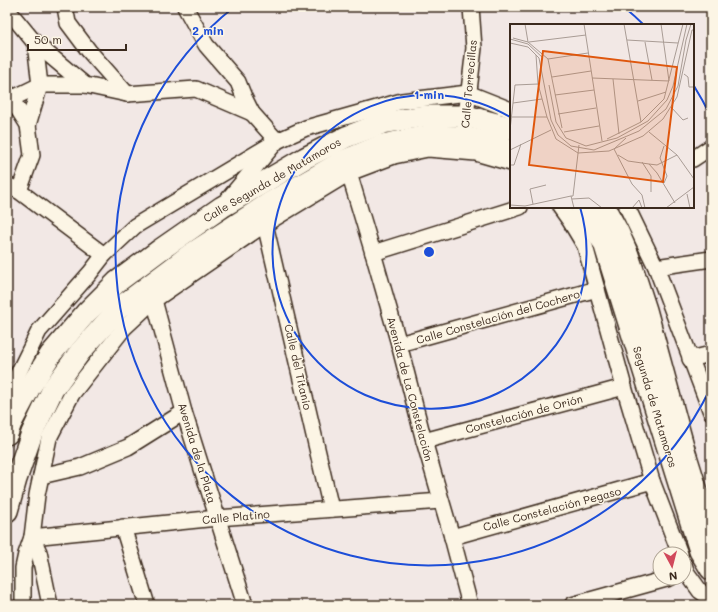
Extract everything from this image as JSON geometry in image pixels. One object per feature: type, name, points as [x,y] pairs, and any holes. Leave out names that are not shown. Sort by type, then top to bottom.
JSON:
[{"type":"main road","name":"Calle Segunda de Matamoros","points":[[7,434],[11,423],[30,387],[51,354],[86,313],[117,282],[222,206],[305,158],[346,137],[383,123],[424,116],[466,116],[510,128]]},
{"type":"main road","name":"Calle Segunda de Matamoros","points":[[7,511],[32,432],[53,389],[80,352],[118,310],[191,254],[271,202],[341,162],[382,145],[427,136],[464,137],[502,146],[510,150]]},
{"type":"main road","points":[[582,208],[611,238]]},
{"type":"main road","points":[[604,208],[611,238]]},
{"type":"main road","name":"Segunda de Matamoros","points":[[611,238],[628,255],[646,310],[685,453],[711,534]]},
{"type":"main road","name":"Segunda de Matamoros","points":[[611,238],[700,551],[711,569]]},
{"type":"street","points":[[64,7],[68,23],[89,51],[127,94]]},
{"type":"street","points":[[185,7],[206,45],[238,82],[252,113],[277,142]]},
{"type":"street","name":"Calle Torrecillas","points":[[464,137],[474,48],[471,7]]},
{"type":"street","points":[[7,9],[34,43],[85,85]]},
{"type":"street","points":[[34,43],[40,85],[28,125],[32,155],[13,188],[104,255]]},
{"type":"street","points":[[28,125],[8,97],[40,85],[85,85],[127,94],[196,89],[252,113]]},
{"type":"street","points":[[7,396],[39,330],[90,273],[104,255],[135,226],[277,142],[306,128],[402,101],[468,94],[510,110]]},
{"type":"street","points":[[222,206],[277,142]]},
{"type":"street","points":[[694,158],[711,148]]},
{"type":"street","points":[[22,605],[23,568],[32,537],[37,495],[49,438],[72,394],[124,328],[154,300],[265,224],[349,173],[394,156],[428,149],[476,153],[510,163]]},
{"type":"street","name":"Avenida de La Constelación","points":[[349,173],[399,344],[424,441],[470,605]]},
{"type":"street","points":[[373,254],[517,208]]},
{"type":"street","points":[[561,208],[585,246],[652,481],[677,546]]},
{"type":"street","points":[[627,208],[656,267],[711,412]]},
{"type":"street","name":"Calle del Titanio","points":[[265,224],[331,509]]},
{"type":"street","points":[[656,267],[711,259]]},
{"type":"street","name":"Calle Constelación del Cochero","points":[[399,344],[597,289]]},
{"type":"street","name":"Avenida de la Plata","points":[[154,300],[184,412],[245,605]]},
{"type":"street","points":[[690,359],[711,354]]},
{"type":"street","name":"Constelación de Orión","points":[[424,441],[624,387]]},
{"type":"street","points":[[41,476],[80,468],[128,447],[184,412]]},
{"type":"street","name":"Calle Constelación Pegaso","points":[[452,537],[652,481]]},
{"type":"street","name":"Calle Platino","points":[[32,537],[217,518],[441,501]]},
{"type":"street","points":[[123,527],[147,605]]},
{"type":"street","points":[[32,537],[39,552],[50,605]]},
{"type":"street","points":[[692,580],[700,591],[711,598]]},
{"type":"street","points":[[572,605],[652,583]]}]
